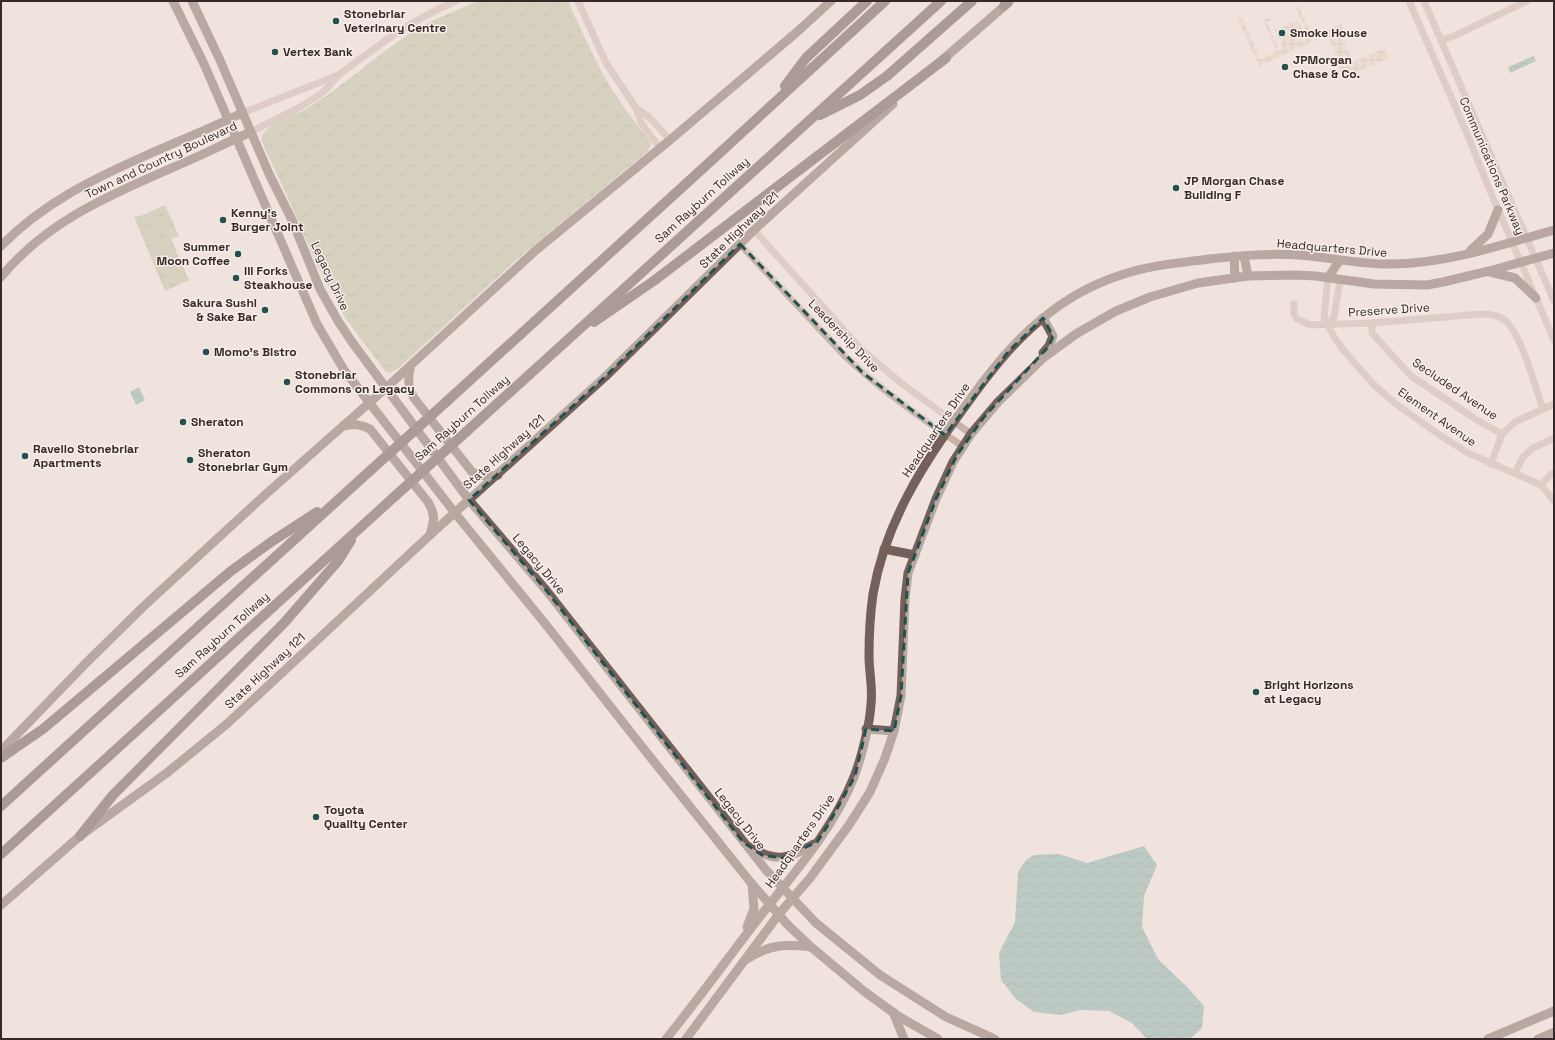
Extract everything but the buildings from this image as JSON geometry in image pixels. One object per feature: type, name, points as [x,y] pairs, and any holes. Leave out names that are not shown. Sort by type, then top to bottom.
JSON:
[{"type":"highway","points":[[768,108],[806,58],[867,1]]},
{"type":"highway","name":"Sam Rayburn Tollway","points":[[1,806],[885,1]]},
{"type":"highway","name":"Sam Rayburn Tollway","points":[[1,854],[941,1]]},
{"type":"highway","points":[[808,121],[860,95],[887,76],[972,1]]},
{"type":"highway","points":[[562,345],[654,280],[946,58]]},
{"type":"highway","points":[[1,758],[43,729],[231,571],[271,542],[345,493]]},
{"type":"highway","points":[[80,836],[113,795],[284,623],[338,561],[356,532]]},
{"type":"main road","points":[[173,1],[204,64],[235,139],[317,324],[344,370],[455,513],[752,884],[795,932],[811,947],[865,992],[893,1012],[938,1039]]},
{"type":"main road","points":[[1,751],[84,665],[144,606],[182,573],[220,535],[386,388],[535,251],[798,32],[831,1]]},
{"type":"main road","points":[[178,10],[196,2]]},
{"type":"main road","name":"Legacy Drive","points":[[196,2],[242,113],[292,220],[320,289],[348,336],[469,500],[546,590],[766,870],[823,930],[880,975],[940,1014],[994,1039]]},
{"type":"main road","name":"State Highway 121","points":[[1,905],[80,836],[168,772],[228,723],[430,535],[606,377],[754,230],[1007,3]]},
{"type":"main road","name":"Town and Country Boulevard","points":[[1,246],[44,209],[85,183],[242,113]]},
{"type":"main road","name":"Town and Country Boulevard","points":[[1,277],[14,262],[38,240],[79,212],[113,194],[251,132]]},
{"type":"main road","points":[[1468,253],[1488,234],[1498,210]]},
{"type":"main road","name":"Headquarters Drive","points":[[666,1039],[741,940],[783,888],[838,811],[847,794],[859,764],[871,705],[869,658],[870,616],[884,549],[914,483],[945,434],[1020,338],[1059,306],[1095,285],[1123,274],[1177,262],[1234,256],[1291,254],[1370,265],[1437,261],[1554,230]]},
{"type":"main road","points":[[1019,380],[1054,349],[1116,311],[1150,297],[1198,283],[1248,276],[1296,275],[1387,285],[1427,285],[1489,271],[1554,253]]},
{"type":"main road","points":[[1234,256],[1235,278]]},
{"type":"main road","points":[[1244,256],[1248,276]]},
{"type":"main road","points":[[1328,278],[1339,261]]},
{"type":"main road","points":[[1339,261],[1340,280]]},
{"type":"main road","points":[[1489,271],[1515,278],[1536,298]]},
{"type":"main road","points":[[686,1039],[792,897],[810,878],[861,808],[870,792],[885,758],[894,731],[901,696],[906,586],[908,574],[936,498],[962,446],[998,402],[1049,346],[1053,336],[1043,318]]},
{"type":"main road","points":[[411,365],[408,375],[408,386],[410,392],[472,472],[478,476],[486,477],[498,475]]},
{"type":"main road","points":[[342,427],[353,424],[363,425],[370,429],[428,502],[435,519],[430,535]]},
{"type":"main road","points":[[884,549],[916,555]]},
{"type":"main road","points":[[866,729],[894,731]]},
{"type":"main road","points":[[743,842],[762,854],[782,858],[799,853],[816,842]]},
{"type":"main road","points":[[741,940],[749,925],[754,909],[752,884]]},
{"type":"main road","points":[[743,962],[757,953],[775,946],[785,945],[811,947]]},
{"type":"main road","points":[[1488,1039],[1554,1011]]},
{"type":"main road","points":[[893,1012],[904,1039]]},
{"type":"main road","points":[[1538,1039],[1554,1032]]},
{"type":"street","name":"Town and Country Boulevard","points":[[251,132],[324,92],[338,76],[410,23],[456,1]]},
{"type":"street","points":[[578,1],[606,63],[636,108],[641,123],[660,148]]},
{"type":"street","name":"Communications Parkway","points":[[1409,1],[1554,340]]},
{"type":"street","name":"Communications Parkway","points":[[1424,1],[1554,301]]},
{"type":"street","points":[[1441,40],[1454,36],[1527,1]]},
{"type":"street","name":"Town and Country Boulevard","points":[[242,113],[338,76]]},
{"type":"street","points":[[636,108],[650,117],[670,140]]},
{"type":"street","name":"Leadership Drive","points":[[754,230],[860,348],[901,383],[971,434]]},
{"type":"street","name":"Leadership Drive","points":[[740,244],[845,356],[863,373],[888,394],[962,446]]},
{"type":"street","name":"Element Avenue","points":[[1328,278],[1324,317],[1334,338],[1374,385],[1396,404],[1441,436],[1468,453],[1541,485],[1554,501]]},
{"type":"street","points":[[1328,324],[1334,317],[1340,280]]},
{"type":"street","name":"Preserve Drive","points":[[1294,304],[1294,314],[1297,319],[1310,325],[1372,323],[1482,314],[1491,314],[1499,317],[1506,322],[1513,332],[1530,369],[1534,386],[1543,409]]},
{"type":"street","name":"Secluded Avenue","points":[[1372,323],[1372,333],[1411,376],[1477,420],[1502,434]]},
{"type":"street","points":[[1491,464],[1502,434],[1514,422],[1554,404]]},
{"type":"street","points":[[1515,473],[1523,457],[1533,448],[1553,439]]},
{"type":"street","points":[[1541,485],[1550,475],[1554,474]]},
{"type":"highlighted area","points":[[740,244],[863,373],[945,435],[1008,352],[1043,318],[1053,336],[1049,346],[984,417],[957,455],[936,499],[908,573],[901,696],[894,731],[866,729],[855,776],[817,842],[782,858],[762,855],[743,842],[546,590],[469,500],[605,377]]},
{"type":"green space","points":[[478,1],[568,1],[607,81],[622,105],[650,141],[651,146],[648,151],[514,262],[401,366],[391,373],[386,372],[345,318],[317,265],[261,140],[263,134],[273,124],[306,109],[320,100],[412,32],[436,19]]},
{"type":"green space","points":[[165,205],[179,236],[171,239],[189,280],[165,291],[134,217],[140,216]]},
{"type":"shaded area","points":[[1298,5],[1312,36],[1341,24],[1343,29],[1339,31],[1353,62],[1385,48],[1389,58],[1344,77],[1328,35],[1259,66],[1237,17],[1241,16],[1260,59],[1277,51],[1263,20],[1270,17],[1271,20],[1267,22],[1279,50],[1283,48],[1275,30],[1298,20],[1306,38],[1309,37],[1295,6]]},
{"type":"water","points":[[1534,56],[1536,61],[1510,73],[1508,67]]},
{"type":"water","points":[[139,387],[145,400],[136,405],[130,392]]},
{"type":"water","points":[[1144,846],[1157,865],[1144,896],[1142,927],[1158,959],[1204,1006],[1202,1028],[1190,1039],[1147,1039],[1132,1023],[1109,1011],[1080,1010],[1061,1015],[1034,1012],[1016,999],[1001,980],[999,953],[1015,922],[1018,872],[1026,860],[1034,855],[1059,854],[1087,863]]},
{"type":"place","name":"Stonebriar Veterinary Centre","points":[[336,21]]},
{"type":"place","name":"Smoke House","points":[[1282,33]]},
{"type":"place","name":"Vertex Bank","points":[[275,52]]},
{"type":"place","name":"JPMorgan Chase & Co.","points":[[1285,67]]},
{"type":"place","name":"JP Morgan Chase Building F","points":[[1176,188]]},
{"type":"place","name":"Kenny's Burger Joint","points":[[223,220]]},
{"type":"place","name":"Summer Moon Coffee","points":[[238,254]]},
{"type":"place","name":"III Forks Steakhouse","points":[[236,278]]},
{"type":"place","name":"Sakura Sushi & Sake Bar","points":[[265,310]]},
{"type":"place","name":"Momo's Bistro","points":[[206,352]]},
{"type":"place","name":"Stonebriar Commons on Legacy","points":[[287,382]]},
{"type":"place","name":"Sheraton","points":[[183,422]]},
{"type":"place","name":"Ravello Stonebriar Apartments","points":[[25,456]]},
{"type":"place","name":"Sheraton Stonebriar Gym","points":[[190,460]]},
{"type":"place","name":"Bright Horizons at Legacy","points":[[1256,692]]},
{"type":"place","name":"Toyota Quality Center","points":[[316,817]]}]
